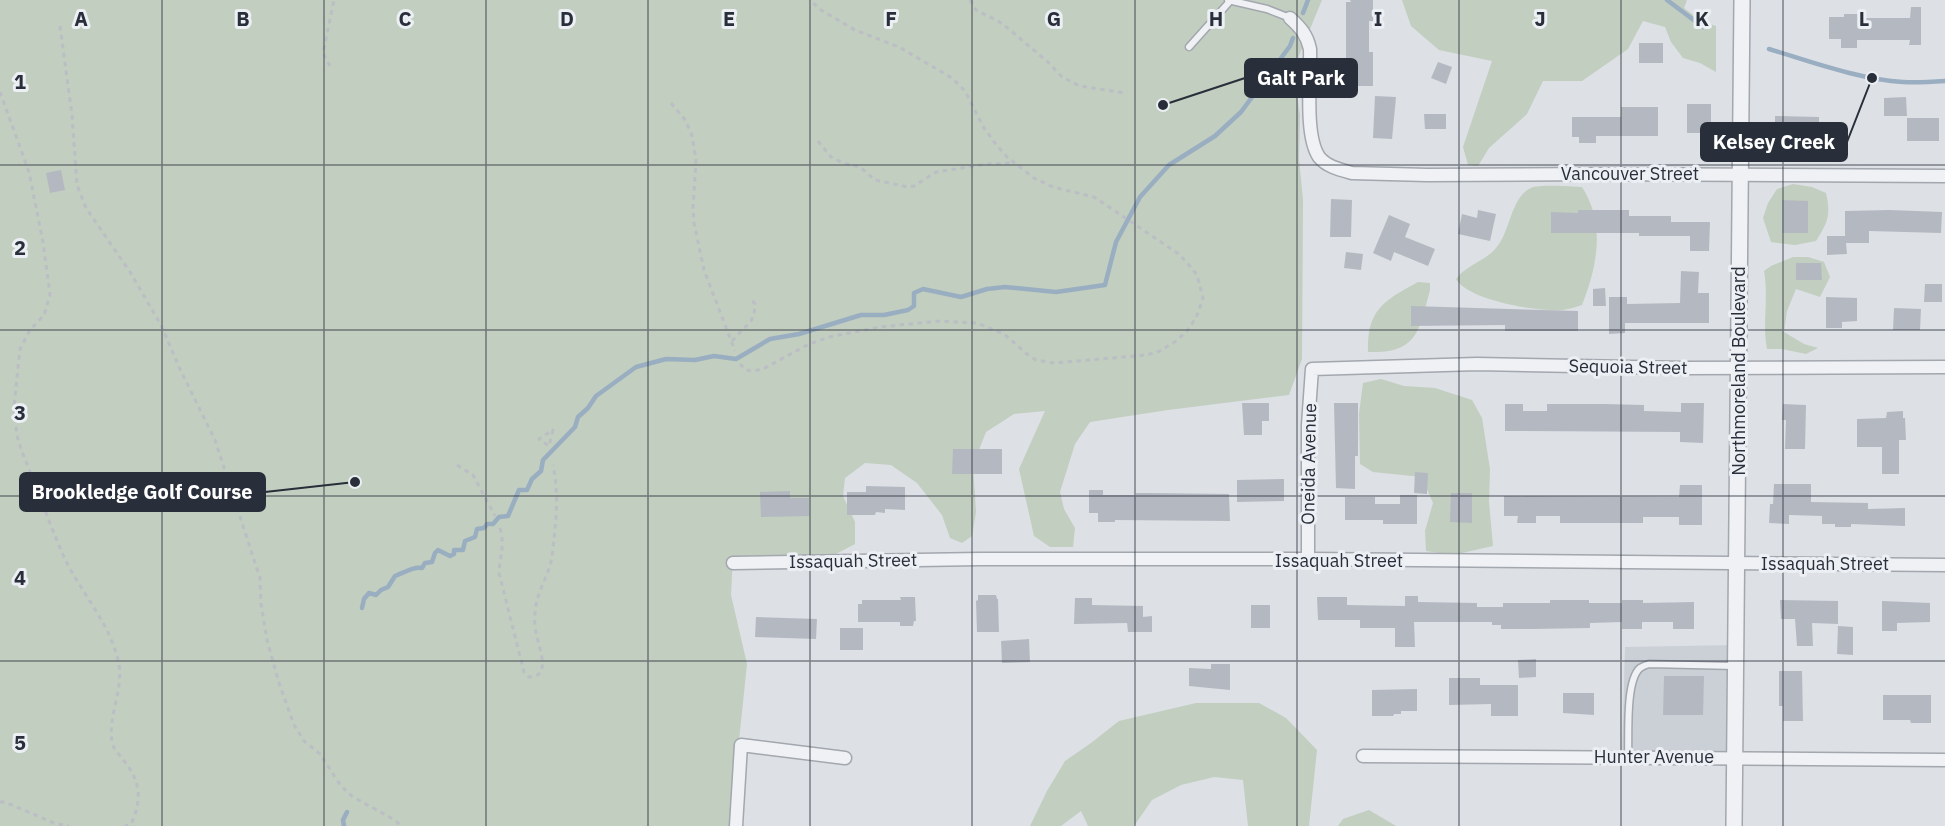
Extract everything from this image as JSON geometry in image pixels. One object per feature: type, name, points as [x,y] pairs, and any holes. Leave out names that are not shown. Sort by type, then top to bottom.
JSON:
[{"type":"street","name":"Northmoreland Boulevard","points":[[1734,826],[1742,0]]},
{"type":"street","name":"Vancouver Street","points":[[1290,18],[1301,28],[1308,39],[1312,141],[1319,157],[1328,165],[1353,173],[1945,176]]},
{"type":"street","name":"Sequoia Street","points":[[1312,369],[1477,364],[1683,368],[1945,367]]},
{"type":"street","name":"Oneida Avenue","points":[[1308,559],[1308,425],[1312,369]]},
{"type":"street","name":"Issaquah Street","points":[[733,563],[980,559],[1308,559],[1737,565],[1945,565]]},
{"type":"street","points":[[736,826],[741,745],[845,758]]},
{"type":"street","name":"Hunter Avenue","points":[[1364,756],[1945,760]]},
{"type":"lane","points":[[1189,47],[1229,0],[1267,9],[1290,18]]},
{"type":"lane","points":[[1628,757],[1633,681],[1639,669],[1649,664],[1735,666]]},
{"type":"path","points":[[330,66],[323,52],[334,0]]},
{"type":"path","points":[[741,364],[746,370],[763,369],[809,344],[829,337],[880,327],[940,321],[977,322],[1004,334],[1036,360],[1054,363],[1139,356],[1160,351],[1176,341],[1192,324],[1203,298],[1197,275],[1179,254],[1094,196],[1053,187],[1034,178],[1006,158],[989,136],[965,91],[952,78],[899,47],[855,30],[821,10],[810,0]]},
{"type":"path","points":[[970,0],[976,10],[1009,29],[1062,77],[1080,86],[1125,93]]},
{"type":"path","points":[[60,26],[72,115],[77,185],[86,208],[130,272],[161,325],[215,440],[260,578],[261,604],[267,640],[294,725],[304,741],[320,754],[341,786],[401,826]]},
{"type":"path","points":[[0,92],[29,172],[46,259],[50,295],[44,315],[30,330],[20,350],[15,406],[17,436],[66,560],[108,634],[116,656],[119,681],[111,727],[112,745],[133,772],[138,791],[137,811],[131,824],[126,826]]},
{"type":"path","points":[[671,103],[686,121],[692,136],[696,160],[694,223],[704,270],[735,351]]},
{"type":"path","points":[[818,141],[831,157],[860,167],[875,180],[908,187],[914,186],[936,172],[987,164],[1014,163]]},
{"type":"path","points":[[732,341],[754,315],[754,304],[751,299]]},
{"type":"path","points":[[554,430],[551,438],[549,446],[538,439],[554,430]]},
{"type":"path","points":[[457,465],[473,475],[495,516]]},
{"type":"path","points":[[500,528],[503,549],[499,573],[524,672],[529,677],[535,677],[541,673],[543,665],[536,635],[534,615],[536,598],[553,556],[556,524],[557,484],[553,465]]},
{"type":"path","points":[[0,802],[5,802],[54,823],[69,826]]},
{"type":"shaded area","points":[[1736,645],[1734,758],[1622,757],[1625,647]]},
{"type":"green space","points":[[0,0],[1322,0],[1289,80],[1295,82],[1300,115],[1299,159],[1303,200],[1302,359],[1289,395],[1090,422],[1075,444],[1060,492],[1064,509],[1075,528],[1073,547],[1050,547],[1034,536],[1019,469],[1045,411],[1014,414],[986,432],[973,465],[976,512],[972,536],[962,543],[950,538],[942,515],[917,483],[891,465],[865,463],[845,478],[843,496],[855,522],[855,544],[834,555],[733,556],[731,595],[747,664],[730,826],[0,826]]},
{"type":"green space","points":[[1402,0],[1687,0],[1684,8],[1701,21],[1716,26],[1716,72],[1700,63],[1683,58],[1671,42],[1665,27],[1643,21],[1628,49],[1582,81],[1543,81],[1527,114],[1489,148],[1478,166],[1468,165],[1463,147],[1492,61],[1439,50],[1411,26]]},
{"type":"green space","points":[[1793,184],[1812,187],[1826,193],[1828,213],[1826,223],[1816,241],[1795,245],[1771,242],[1763,218],[1768,203],[1777,189]]},
{"type":"green space","points":[[1538,186],[1582,187],[1590,201],[1597,231],[1592,276],[1582,305],[1563,310],[1522,307],[1489,299],[1463,287],[1456,279],[1499,244],[1515,205],[1525,192]]},
{"type":"green space","points":[[1793,257],[1808,257],[1824,262],[1830,277],[1820,297],[1796,289],[1787,311],[1784,332],[1804,344],[1818,348],[1806,354],[1782,349],[1767,349],[1764,271]]},
{"type":"green space","points":[[1418,282],[1430,283],[1430,290],[1423,317],[1414,337],[1397,349],[1368,352],[1370,326],[1374,316],[1387,301]]},
{"type":"green space","points":[[1381,379],[1404,386],[1435,388],[1472,400],[1482,418],[1490,469],[1489,502],[1493,546],[1453,555],[1426,551],[1425,531],[1433,503],[1422,477],[1373,472],[1360,464],[1359,414],[1363,383]]},
{"type":"green space","points":[[1196,703],[1259,703],[1286,718],[1317,750],[1309,826],[1248,826],[1243,780],[1214,777],[1181,785],[1152,800],[1134,826],[1088,826],[1081,811],[1061,826],[1030,826],[1065,761],[1119,721]]},
{"type":"green space","points":[[1369,810],[1396,826],[1338,826],[1343,819]]},
{"type":"building","points":[[1350,0],[1373,0],[1373,21],[1369,21],[1369,52],[1373,52],[1373,86],[1346,86],[1346,2],[1351,2]]},
{"type":"building","points":[[1911,7],[1921,7],[1921,45],[1909,45],[1910,40],[1857,40],[1857,48],[1841,48],[1841,39],[1829,39],[1829,17],[1861,14],[1860,18],[1910,18]]},
{"type":"building","points":[[1639,43],[1663,43],[1663,63],[1639,63]]},
{"type":"building","points":[[1438,62],[1452,67],[1446,84],[1431,78]]},
{"type":"building","points":[[1375,96],[1396,97],[1392,139],[1373,138]]},
{"type":"building","points":[[1906,97],[1907,116],[1884,116],[1884,98]]},
{"type":"building","points":[[1687,104],[1711,104],[1711,133],[1687,133]]},
{"type":"building","points":[[1621,107],[1658,107],[1658,136],[1596,136],[1596,143],[1579,143],[1579,137],[1572,137],[1572,117],[1621,117]]},
{"type":"building","points":[[1424,114],[1446,114],[1446,129],[1425,129]]},
{"type":"building","points":[[1775,116],[1819,117],[1819,139],[1775,138]]},
{"type":"building","points":[[1907,118],[1939,118],[1939,141],[1907,141]]},
{"type":"building","points":[[61,170],[65,190],[50,193],[46,173]]},
{"type":"building","points":[[1331,199],[1352,200],[1351,237],[1330,237]]},
{"type":"building","points":[[1782,200],[1808,201],[1808,233],[1782,233]]},
{"type":"building","points":[[1478,210],[1496,214],[1490,241],[1458,234],[1462,214],[1477,218]]},
{"type":"building","points":[[1578,210],[1629,210],[1629,216],[1671,216],[1671,222],[1710,222],[1709,251],[1690,251],[1690,236],[1639,236],[1639,233],[1551,233],[1551,212],[1578,213]]},
{"type":"building","points":[[1845,211],[1942,212],[1941,233],[1869,231],[1869,243],[1846,243],[1847,254],[1827,255],[1827,236],[1845,236]]},
{"type":"building","points":[[1389,215],[1410,224],[1405,237],[1435,249],[1428,266],[1394,252],[1391,261],[1373,253]]},
{"type":"building","points":[[1346,252],[1363,254],[1361,270],[1344,268]]},
{"type":"building","points":[[1796,263],[1821,263],[1822,280],[1796,280]]},
{"type":"building","points":[[1681,271],[1699,272],[1698,293],[1709,293],[1709,323],[1625,323],[1625,333],[1609,334],[1609,297],[1627,297],[1627,304],[1680,303]]},
{"type":"building","points":[[1925,284],[1942,284],[1942,302],[1924,302]]},
{"type":"building","points":[[1605,288],[1606,306],[1593,306],[1593,289]]},
{"type":"building","points":[[1826,297],[1857,298],[1857,321],[1842,322],[1842,328],[1826,328]]},
{"type":"building","points":[[1411,306],[1578,311],[1578,331],[1505,331],[1505,325],[1411,326]]},
{"type":"building","points":[[1894,308],[1921,309],[1920,330],[1893,330]]},
{"type":"building","points":[[1242,403],[1269,403],[1269,421],[1262,421],[1262,435],[1244,435]]},
{"type":"building","points":[[1334,403],[1358,403],[1358,456],[1355,456],[1355,489],[1336,488]]},
{"type":"building","points":[[1681,403],[1704,403],[1703,443],[1680,442],[1680,432],[1505,431],[1505,404],[1523,404],[1523,411],[1547,411],[1547,404],[1605,404],[1644,405],[1644,411],[1681,412]]},
{"type":"building","points":[[1783,404],[1806,405],[1805,449],[1785,449],[1786,420],[1782,420]]},
{"type":"building","points":[[1903,411],[1906,440],[1899,440],[1899,474],[1882,474],[1882,447],[1857,447],[1857,419],[1886,418],[1887,412]]},
{"type":"building","points":[[953,449],[1002,449],[1002,474],[952,474]]},
{"type":"building","points":[[1415,472],[1428,473],[1427,494],[1414,493]]},
{"type":"building","points":[[1284,479],[1284,501],[1237,502],[1237,480]]},
{"type":"building","points":[[1774,484],[1811,484],[1811,502],[1868,503],[1868,509],[1905,508],[1905,526],[1851,524],[1851,527],[1835,527],[1835,524],[1822,524],[1822,516],[1789,515],[1789,524],[1769,523]]},
{"type":"building","points":[[1680,485],[1702,485],[1702,525],[1679,525],[1679,517],[1643,517],[1643,523],[1560,523],[1560,516],[1536,516],[1536,523],[1517,523],[1518,516],[1504,516],[1504,496],[1679,497]]},
{"type":"building","points":[[866,486],[905,487],[905,510],[885,509],[885,513],[876,512],[875,515],[847,515],[847,492],[866,492]]},
{"type":"building","points":[[1089,490],[1103,490],[1103,495],[1229,494],[1230,521],[1115,520],[1115,522],[1098,522],[1098,513],[1089,513]]},
{"type":"building","points":[[790,491],[790,498],[809,498],[809,516],[761,517],[760,492]]},
{"type":"building","points":[[1451,493],[1472,493],[1472,523],[1450,522]]},
{"type":"building","points":[[1400,495],[1417,495],[1417,524],[1383,524],[1383,520],[1345,520],[1345,497],[1375,497],[1375,504],[1400,504]]},
{"type":"building","points":[[978,595],[996,595],[999,632],[977,632],[976,601]]},
{"type":"building","points":[[1405,596],[1418,596],[1418,602],[1477,603],[1477,607],[1503,607],[1503,603],[1550,603],[1550,600],[1589,600],[1589,603],[1622,603],[1622,600],[1643,600],[1643,603],[1694,602],[1694,629],[1673,629],[1673,622],[1642,622],[1642,629],[1622,629],[1622,622],[1590,623],[1590,628],[1501,629],[1501,625],[1492,625],[1492,622],[1414,622],[1415,647],[1395,647],[1395,628],[1360,628],[1360,620],[1318,620],[1317,597],[1347,597],[1347,605],[1405,606]]},
{"type":"building","points":[[900,597],[915,597],[916,621],[913,626],[900,626],[900,622],[858,622],[858,604],[862,604],[862,600],[901,600]]},
{"type":"building","points":[[1075,598],[1092,598],[1092,605],[1143,606],[1143,617],[1152,616],[1152,632],[1128,632],[1127,623],[1074,624]]},
{"type":"building","points":[[1780,600],[1838,601],[1838,624],[1812,623],[1813,646],[1797,646],[1795,619],[1781,619]]},
{"type":"building","points":[[1882,601],[1930,603],[1930,622],[1897,623],[1897,631],[1882,631]]},
{"type":"building","points":[[1251,605],[1270,605],[1270,628],[1251,628]]},
{"type":"building","points":[[756,617],[817,619],[816,639],[755,637]]},
{"type":"building","points":[[1838,626],[1853,627],[1853,655],[1837,654]]},
{"type":"building","points":[[840,628],[863,628],[863,650],[840,650]]},
{"type":"building","points":[[1029,639],[1030,662],[1002,663],[1001,641]]},
{"type":"building","points":[[1536,659],[1536,677],[1519,678],[1518,660]]},
{"type":"building","points":[[1211,664],[1230,664],[1230,690],[1189,686],[1189,668],[1211,669]]},
{"type":"building","points":[[1779,671],[1802,671],[1803,721],[1783,721],[1783,706],[1779,706]]},
{"type":"building","points":[[1664,676],[1704,676],[1703,715],[1663,715]]},
{"type":"building","points":[[1449,678],[1480,678],[1480,685],[1518,685],[1518,716],[1491,716],[1491,704],[1449,705]]},
{"type":"building","points":[[1417,689],[1417,711],[1401,711],[1401,714],[1393,716],[1372,716],[1372,690]]},
{"type":"building","points":[[1563,693],[1594,693],[1594,715],[1563,713]]},
{"type":"building","points":[[1883,695],[1931,695],[1931,723],[1883,720]]},
{"type":"waterway","points":[[1303,13],[1308,0]]},
{"type":"waterway","points":[[1667,0],[1703,27]]},
{"type":"waterway","points":[[362,608],[364,599],[369,593],[376,595],[388,587],[395,576],[412,569],[422,568],[425,563],[432,562],[438,550],[450,556],[454,554],[454,550],[463,550],[465,541],[475,537],[477,529],[493,524],[499,517],[508,516],[519,490],[527,490],[532,479],[541,471],[543,460],[575,427],[578,417],[596,396],[636,367],[666,359],[695,360],[714,356],[736,359],[770,339],[799,334],[861,315],[884,315],[908,310],[914,306],[914,293],[923,289],[961,297],[987,289],[1005,287],[1056,292],[1105,285],[1116,242],[1140,197],[1169,165],[1215,136],[1241,112],[1290,46],[1293,38]]},
{"type":"waterway","points":[[1769,49],[1870,78],[1908,82],[1945,81]]},
{"type":"waterway","points":[[344,826],[343,820],[347,812]]},
{"type":"place","name":"Kelsey Creek","points":[[1872,78]]},
{"type":"place","name":"Galt Park","points":[[1163,105]]},
{"type":"place","name":"Brookledge Golf Course","points":[[355,482]]}]
